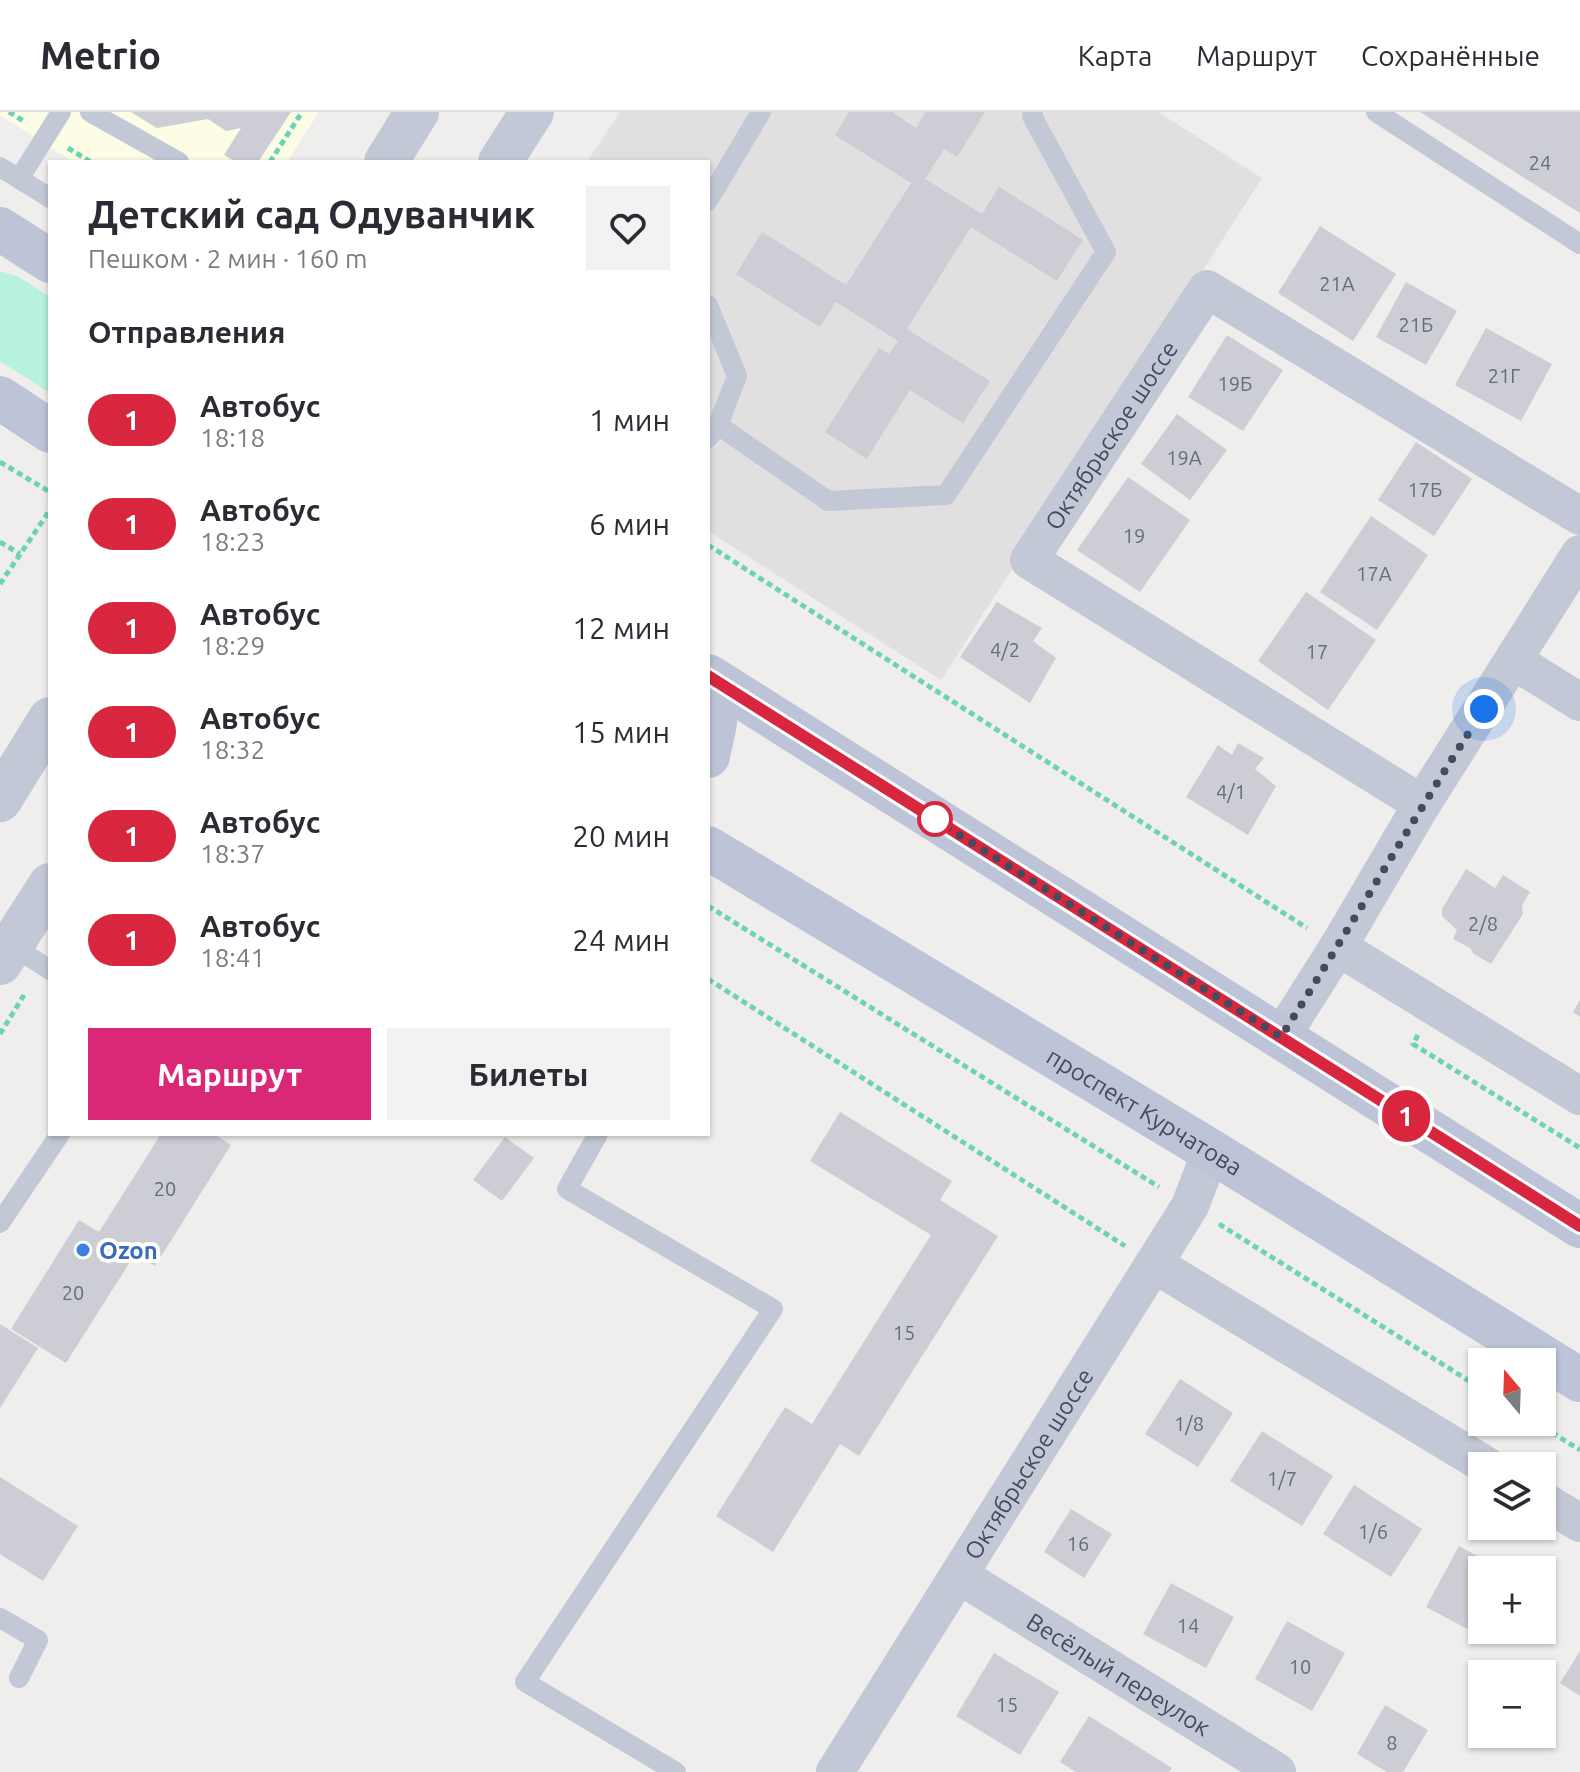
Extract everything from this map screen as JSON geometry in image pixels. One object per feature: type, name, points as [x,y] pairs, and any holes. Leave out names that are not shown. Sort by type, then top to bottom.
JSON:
[{"type":"main road","points":[[0,398],[48,430]]},
{"type":"main road","points":[[710,677],[1580,1226]]},
{"type":"main road","points":[[710,711],[715,723],[710,747]]},
{"type":"main road","name":"проспект Курчатова","points":[[710,849],[1211,1151],[1580,1380]]},
{"type":"street","points":[[387,160],[417,112]]},
{"type":"street","points":[[501,160],[532,112]]},
{"type":"street","name":"Октябрьское шоссе","points":[[1422,804],[1029,560],[1207,289],[1580,516]]},
{"type":"street","points":[[1281,1037],[1422,804],[1580,554]]},
{"type":"street","points":[[1514,661],[1580,702]]},
{"type":"street","points":[[0,800],[48,722]]},
{"type":"street","points":[[6,954],[48,888]]},
{"type":"street","points":[[1338,947],[1580,1096]]},
{"type":"street","name":"Октябрьское шоссе","points":[[835,1772],[1190,1206],[1211,1151]]},
{"type":"street","points":[[1154,1264],[1468,1454]]},
{"type":"street","points":[[1556,1508],[1580,1523]]},
{"type":"street","name":"Весёлый переулок","points":[[959,1575],[1277,1772]]},
{"type":"lane","points":[[19,179],[61,112]]},
{"type":"lane","points":[[90,112],[175,160]]},
{"type":"lane","points":[[710,198],[761,112]]},
{"type":"lane","points":[[710,310],[737,376],[713,432],[828,501],[946,495],[1106,252],[1032,116],[1033,112]]},
{"type":"lane","points":[[1376,112],[1580,244]]},
{"type":"lane","points":[[0,167],[48,197]]},
{"type":"lane","points":[[6,954],[48,969]]},
{"type":"lane","points":[[0,1223],[59,1136]]},
{"type":"lane","points":[[597,1136],[567,1189],[773,1309],[525,1682],[676,1772]]},
{"type":"lane","points":[[0,1618],[38,1640],[19,1678]]},
{"type":"path","points":[[271,160],[302,112]]},
{"type":"path","points":[[0,462],[48,491]]},
{"type":"path","points":[[0,584],[48,513]]},
{"type":"path","points":[[0,542],[20,554]]},
{"type":"path","points":[[710,546],[1338,947]]},
{"type":"path","points":[[710,907],[1468,1380]]},
{"type":"path","points":[[710,980],[1154,1264]]},
{"type":"path","points":[[1434,1007],[1413,1044],[1580,1148]]},
{"type":"path","points":[[1556,1435],[1580,1450]]},
{"type":"shaded area","points":[[0,112],[319,112],[288,160],[71,160],[0,115]]},
{"type":"shaded area","points":[[620,112],[1158,112],[1262,178],[941,680],[710,532],[710,160],[588,160]]},
{"type":"green space","points":[[0,271],[17,276],[48,296],[48,392],[0,361]]},
{"type":"building","points":[[131,112],[291,112],[259,160],[233,160],[224,155],[241,128],[226,131],[208,119],[157,128]]},
{"type":"building","points":[[849,112],[892,112],[916,128],[926,112],[985,112],[957,157],[944,149],[925,179],[982,214],[999,187],[1083,240],[1057,281],[971,227],[907,329],[990,381],[963,423],[910,390],[867,459],[825,432],[879,348],[889,354],[898,341],[836,302],[820,327],[736,274],[762,232],[846,285],[911,183],[835,135]]},
{"type":"building","points":[[1420,112],[1580,112],[1580,213]]},
{"type":"building","points":[[1320,226],[1396,274],[1353,341],[1278,293]]},
{"type":"building","points":[[1406,282],[1457,311],[1426,365],[1376,337]]},
{"type":"building","points":[[1486,328],[1552,364],[1521,421],[1455,385]]},
{"type":"building","points":[[1227,335],[1283,370],[1243,431],[1188,397]]},
{"type":"building","points":[[1177,414],[1227,450],[1190,500],[1141,464]]},
{"type":"building","points":[[1416,442],[1472,479],[1434,536],[1378,500]]},
{"type":"building","points":[[1128,477],[1190,520],[1140,592],[1077,550]]},
{"type":"building","points":[[1371,516],[1428,555],[1377,630],[1320,592]]},
{"type":"building","points":[[1306,592],[1376,640],[1328,710],[1258,661]]},
{"type":"building","points":[[997,602],[1042,628],[1033,641],[1056,658],[1030,703],[960,657]]},
{"type":"building","points":[[1238,743],[1264,758],[1255,769],[1276,786],[1248,835],[1186,797],[1218,745],[1232,755]]},
{"type":"building","points":[[1466,869],[1495,888],[1503,875],[1530,892],[1522,905],[1523,914],[1491,964],[1453,939],[1457,930],[1442,916],[1442,909]]},
{"type":"building","points":[[1580,1000],[1580,1017],[1573,1012]]},
{"type":"building","points":[[840,1112],[952,1181],[940,1200],[998,1236],[859,1456],[840,1444],[773,1552],[716,1516],[785,1407],[812,1424],[931,1235],[810,1161]]},
{"type":"building","points":[[160,1136],[217,1136],[231,1145],[155,1266],[135,1254],[66,1363],[11,1329],[79,1220],[99,1232]]},
{"type":"building","points":[[505,1137],[534,1158],[502,1201],[473,1180]]},
{"type":"building","points":[[0,1324],[38,1348],[0,1408]]},
{"type":"building","points":[[1180,1379],[1233,1413],[1198,1467],[1145,1434]]},
{"type":"building","points":[[1262,1431],[1333,1476],[1302,1526],[1230,1481]]},
{"type":"building","points":[[0,1477],[78,1526],[43,1581],[0,1554]]},
{"type":"building","points":[[1354,1485],[1422,1529],[1391,1577],[1323,1534]]},
{"type":"building","points":[[1071,1509],[1112,1534],[1084,1578],[1044,1552]]},
{"type":"building","points":[[1459,1546],[1477,1556],[1468,1556],[1468,1629],[1426,1607]]},
{"type":"building","points":[[1171,1583],[1234,1617],[1206,1668],[1143,1634]]},
{"type":"building","points":[[1287,1621],[1345,1653],[1312,1711],[1255,1679]]},
{"type":"building","points":[[1580,1651],[1580,1696],[1560,1683]]},
{"type":"building","points":[[994,1653],[1059,1692],[1020,1755],[956,1716]]},
{"type":"building","points":[[1385,1705],[1428,1730],[1403,1772],[1387,1772],[1357,1754]]},
{"type":"building","points":[[1089,1716],[1172,1768],[1169,1772],[1076,1772],[1060,1762]]},
{"type":"bus line","name":"1","points":[[710,677],[1580,1226]]},
{"type":"place","name":"Ozon","points":[[83,1250]]},
{"type":"route","points":[[935,819],[929,816],[1281,1037],[1422,804],[1484,709]]}]
